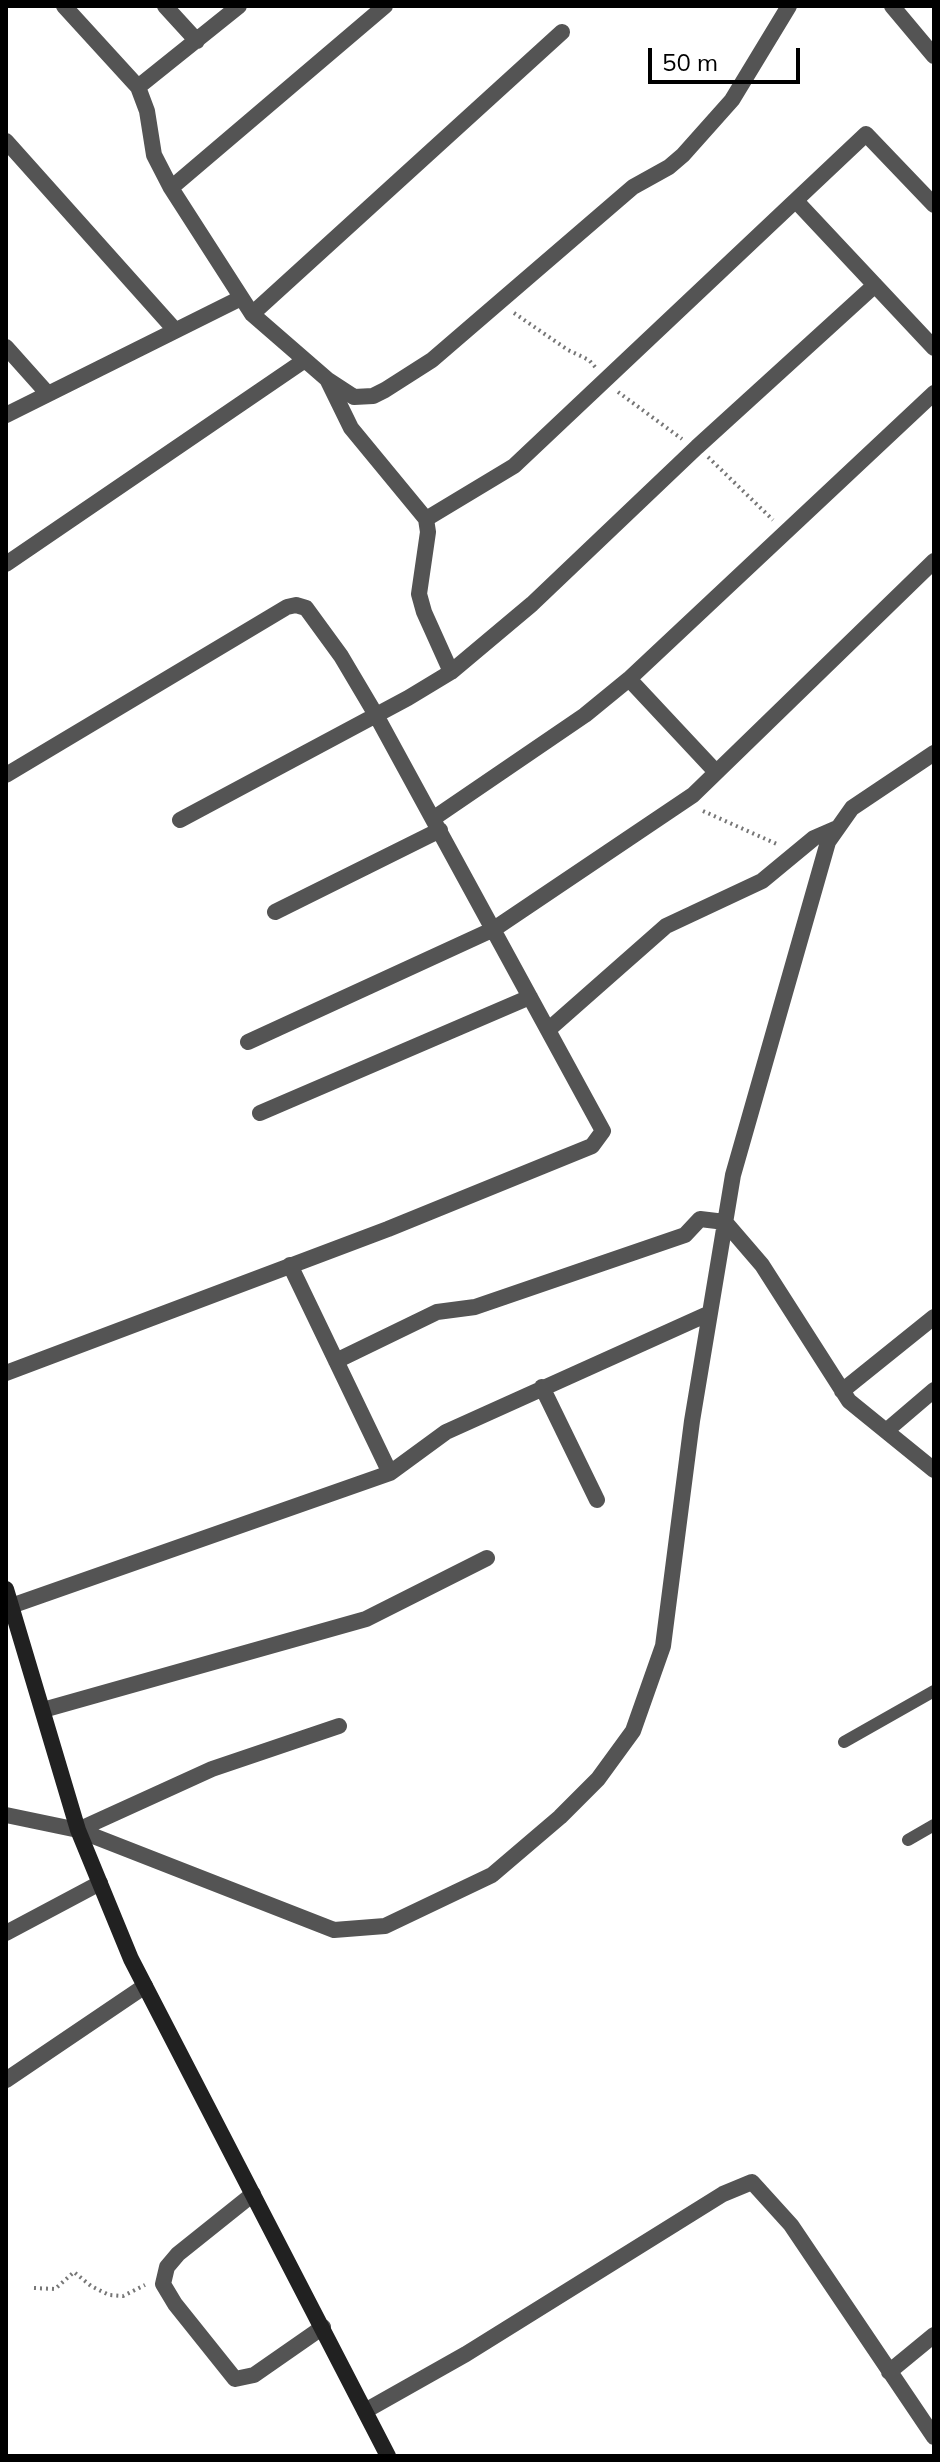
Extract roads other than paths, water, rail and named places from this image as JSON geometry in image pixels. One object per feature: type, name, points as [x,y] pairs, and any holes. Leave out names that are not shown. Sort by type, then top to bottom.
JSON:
[{"type":"street","points":[[64,6],[138,87],[147,111],[154,155],[171,188],[252,314],[328,380],[354,397],[373,396],[432,360],[633,187],[669,167],[696,143],[732,100],[789,6]]},
{"type":"street","points":[[165,6],[197,41]]},
{"type":"street","points":[[138,87],[239,6]]},
{"type":"street","points":[[171,188],[385,6]]},
{"type":"street","points":[[892,6],[934,56]]},
{"type":"street","points":[[252,314],[562,32]]},
{"type":"street","points":[[426,519],[514,466],[866,134],[934,205]]},
{"type":"street","points":[[6,141],[175,330]]},
{"type":"street","points":[[797,202],[934,348]]},
{"type":"street","points":[[180,820],[451,672],[532,604],[697,447],[875,285]]},
{"type":"street","points":[[6,415],[241,298]]},
{"type":"street","points":[[6,347],[48,394]]},
{"type":"street","points":[[6,564],[305,360]]},
{"type":"street","points":[[328,380],[351,428],[426,519],[428,532],[419,594],[451,672]]},
{"type":"street","points":[[275,912],[437,824],[585,715],[629,679],[934,393]]},
{"type":"street","points":[[248,1042],[494,929],[682,802],[934,561]]},
{"type":"street","points":[[6,775],[287,607],[296,605],[306,608],[341,656],[376,715],[603,1131],[592,1146],[6,1373]]},
{"type":"street","points":[[629,679],[716,772]]},
{"type":"street","points":[[6,1815],[78,1830],[334,1930],[385,1926],[492,1875],[560,1817],[598,1779],[633,1731],[663,1646],[692,1421],[733,1175],[828,842],[852,808],[934,753]]},
{"type":"street","points":[[548,1030],[666,926],[762,881],[814,838],[839,827]]},
{"type":"street","points":[[260,1113],[530,997]]},
{"type":"street","points":[[336,1361],[437,1312],[475,1307],[685,1235],[700,1219],[725,1222],[762,1265],[849,1401],[934,1470]]},
{"type":"street","points":[[290,1265],[390,1473]]},
{"type":"street","points":[[11,1606],[390,1473],[446,1432],[710,1313]]},
{"type":"street","points":[[842,1391],[934,1317]]},
{"type":"street","points":[[542,1387],[597,1500]]},
{"type":"street","points":[[886,1431],[934,1390]]},
{"type":"street","points":[[43,1710],[366,1619],[487,1558]]},
{"type":"street","points":[[6,1589],[78,1830],[145,1986],[388,2456]]},
{"type":"street","points":[[78,1830],[212,1769],[339,1726]]},
{"type":"street","points":[[6,1933],[100,1883]]},
{"type":"street","points":[[6,2080],[145,1986]]},
{"type":"street","points":[[365,2411],[466,2354],[723,2194],[752,2182],[791,2225],[934,2437]]},
{"type":"street","points":[[253,2194],[178,2254],[167,2267],[163,2284],[175,2304],[235,2379],[254,2375],[323,2327]]},
{"type":"street","points":[[889,2372],[934,2335]]},
{"type":"lane","points":[[844,1742],[934,1691]]},
{"type":"lane","points":[[908,1840],[934,1825]]}]
